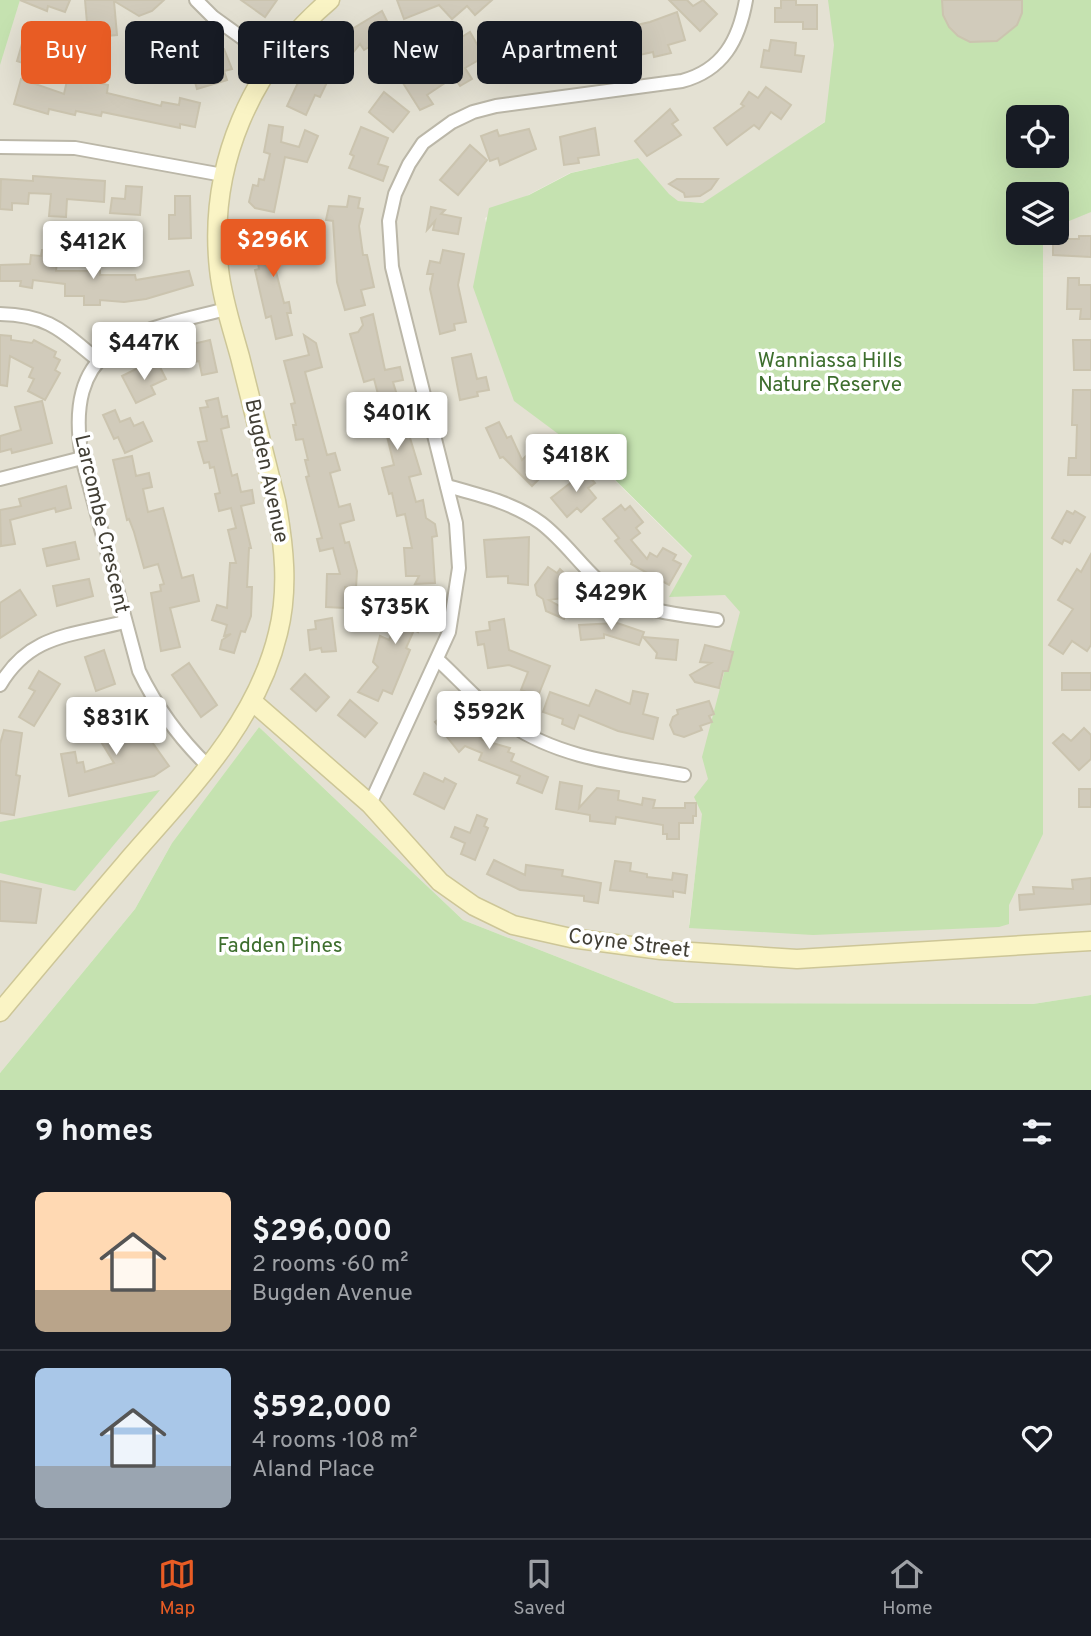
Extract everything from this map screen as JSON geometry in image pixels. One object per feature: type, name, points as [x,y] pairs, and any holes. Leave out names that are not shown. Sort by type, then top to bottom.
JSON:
[{"type":"street","points":[[196,0],[213,17],[238,35]]},
{"type":"street","name":"Bugden Avenue","points":[[307,21],[330,0]]},
{"type":"street","points":[[370,804],[449,632],[459,576],[456,523],[392,267],[389,241],[395,194],[409,164],[423,143],[439,130],[473,112],[496,106],[682,81],[699,76],[715,67],[734,43],[746,0]]},
{"type":"street","name":"Bugden Avenue","points":[[0,1012],[208,766],[253,702],[279,632],[285,575],[283,538],[227,309],[217,242],[223,175],[242,113],[260,84]]},
{"type":"street","points":[[0,147],[75,148],[223,175]]},
{"type":"street","name":"Larcombe Crescent","points":[[208,766],[183,741],[150,695],[139,671],[124,622],[77,429],[84,387],[99,361],[125,339],[144,330],[227,309]]},
{"type":"street","points":[[0,314],[26,314],[43,319],[99,361]]},
{"type":"street","points":[[0,479],[82,458]]},
{"type":"street","points":[[447,486],[520,510],[541,523],[595,579],[628,601],[652,609],[717,620]]},
{"type":"street","points":[[0,685],[20,658],[33,648],[124,622]]},
{"type":"street","points":[[438,660],[497,714],[536,740],[579,756],[684,775]]},
{"type":"street","name":"Coyne Street","points":[[253,702],[370,804],[429,871],[452,892],[493,918],[533,930],[661,950],[797,960],[1091,942]]},
{"type":"shaded area","points":[[0,0],[830,0],[835,43],[826,121],[706,203],[674,201],[638,158],[570,173],[485,218],[525,392],[736,600],[743,621],[704,802],[689,925],[1008,895],[1037,666],[1039,245],[1069,245],[1069,200],[1091,192],[1091,995],[1033,1004],[675,1003],[463,920],[259,727],[172,843],[135,909],[0,1073]]},
{"type":"green space","points":[[0,0],[20,0],[0,65]]},
{"type":"green space","name":"Wanniassa Hills Nature Reserve","points":[[828,0],[1091,0],[1091,212],[1069,221],[1069,182],[1006,182],[1006,245],[1043,245],[1043,834],[1009,905],[1009,924],[999,927],[813,935],[689,928],[702,814],[694,797],[708,779],[702,757],[740,612],[725,595],[669,597],[692,556],[600,465],[514,401],[473,287],[489,208],[529,195],[571,173],[638,158],[678,201],[703,203],[825,122],[834,45]]},
{"type":"green space","name":"Fadden Pines","points":[[259,727],[463,920],[675,1003],[1033,1004],[1091,995],[1091,1090],[0,1090],[0,1073],[135,909],[172,843]]},
{"type":"green space","points":[[160,790],[75,891],[0,873],[0,822]]},
{"type":"building","points":[[20,0],[70,0],[65,12],[48,6],[47,11]]},
{"type":"building","points":[[85,0],[164,0],[152,11],[139,16],[114,1],[117,35],[111,36],[111,21],[87,21]]},
{"type":"building","points":[[241,0],[277,0],[265,17]]},
{"type":"building","points":[[397,0],[492,0],[475,15],[467,6],[452,19],[439,5],[404,19]]},
{"type":"building","points":[[669,0],[687,0],[693,6],[703,0],[717,14],[700,31]]},
{"type":"building","points":[[781,0],[796,0],[796,5],[817,5],[817,29],[803,29],[803,22],[775,22],[775,8],[781,8]]},
{"type":"building","points":[[942,0],[1022,0],[1022,13],[1017,25],[997,41],[970,42],[949,27],[943,15]]},
{"type":"building","points":[[382,11],[387,21],[368,21],[368,48],[364,50],[360,44],[354,52],[354,28]]},
{"type":"building","points":[[677,12],[685,40],[668,45],[671,53],[654,57],[653,52],[642,54],[642,24]]},
{"type":"building","points":[[470,32],[477,44],[477,61],[465,68],[472,79],[460,86],[459,84],[463,84],[463,36]]},
{"type":"building","points":[[771,40],[796,43],[795,55],[804,56],[801,72],[761,67],[764,50],[769,51]]},
{"type":"building","points":[[224,49],[232,69],[224,71]]},
{"type":"building","points":[[21,79],[21,84],[35,84],[64,94],[66,84],[104,84],[108,85],[107,93],[161,106],[162,102],[179,105],[180,98],[200,103],[195,127],[180,124],[180,128],[102,112],[101,116],[76,111],[75,115],[49,109],[48,114],[14,104]]},
{"type":"building","points":[[196,84],[214,84],[197,89]]},
{"type":"building","points":[[297,84],[326,84],[320,97],[315,95],[306,115],[287,106]]},
{"type":"building","points":[[404,84],[444,84],[427,95],[433,104],[420,110]]},
{"type":"building","points":[[766,87],[791,105],[781,119],[771,112],[759,129],[754,125],[727,145],[714,128],[744,106],[741,104],[749,92],[758,98]]},
{"type":"building","points":[[384,92],[409,112],[393,132],[369,112]]},
{"type":"building","points":[[670,109],[678,120],[672,124],[681,135],[647,156],[635,141]]},
{"type":"building","points":[[269,125],[283,127],[281,142],[299,147],[305,130],[318,136],[307,162],[285,157],[274,212],[255,208],[249,202],[253,185],[258,186],[259,179],[264,180],[270,154],[264,152]]},
{"type":"building","points":[[361,127],[388,138],[378,164],[388,167],[383,181],[349,168],[354,156],[350,154]]},
{"type":"building","points":[[595,128],[599,155],[578,158],[579,163],[564,165],[560,137]]},
{"type":"building","points":[[529,129],[536,149],[500,165],[498,158],[490,161],[481,136],[497,130],[499,136]]},
{"type":"building","points":[[470,145],[487,160],[458,195],[440,180]]},
{"type":"building","points":[[33,176],[105,181],[104,202],[67,199],[66,217],[49,216],[51,194],[29,193],[28,204],[12,203],[12,210],[0,209],[1,179],[33,181]]},
{"type":"building","points":[[677,179],[718,179],[711,189],[700,196],[685,197],[684,193],[669,184]]},
{"type":"building","points":[[126,186],[142,187],[140,215],[110,213],[112,198],[125,199]]},
{"type":"building","points":[[175,196],[190,196],[191,238],[169,239],[169,215],[175,215]]},
{"type":"building","points":[[349,196],[360,198],[358,208],[363,209],[359,226],[363,255],[367,255],[374,287],[361,290],[365,305],[345,310],[337,282],[333,221],[326,220],[329,206],[347,207]]},
{"type":"building","points":[[431,207],[445,210],[441,214],[461,218],[458,234],[433,230],[435,221],[427,230]]},
{"type":"building","points":[[273,226],[274,237],[293,236],[294,251],[274,252],[272,256],[284,303],[289,302],[291,313],[287,313],[292,335],[276,339],[271,316],[266,318],[255,270],[259,269],[254,236],[258,234],[257,227]]},
{"type":"building","points":[[1079,236],[1091,236],[1091,257],[1053,255],[1053,245],[1069,245],[1069,239],[1079,239]]},
{"type":"building","points":[[42,250],[58,252],[56,271],[100,271],[100,275],[135,275],[136,280],[189,271],[193,285],[146,299],[124,302],[100,300],[100,305],[84,305],[84,296],[65,296],[65,284],[33,280],[32,288],[20,286],[21,281],[0,281],[0,265],[30,264],[31,255],[41,256]]},
{"type":"building","points":[[443,250],[464,254],[458,285],[466,322],[454,324],[455,330],[440,334],[430,289],[433,274],[427,274],[430,261],[440,263]]},
{"type":"building","points":[[1068,278],[1079,278],[1079,285],[1091,285],[1091,319],[1080,319],[1081,309],[1067,309]]},
{"type":"building","points":[[373,314],[385,370],[400,367],[403,380],[393,382],[421,474],[409,477],[416,502],[423,500],[426,518],[435,524],[437,536],[432,537],[435,583],[415,584],[419,576],[406,576],[404,548],[412,548],[405,514],[397,516],[382,468],[394,465],[383,420],[377,422],[372,400],[379,398],[374,379],[364,382],[350,334],[358,332],[363,325],[361,318]]},
{"type":"building","points":[[0,335],[11,336],[11,340],[32,343],[34,340],[56,352],[54,357],[60,360],[55,370],[60,373],[45,400],[28,391],[34,379],[29,377],[33,368],[10,356],[7,386],[0,385]]},
{"type":"building","points":[[304,335],[316,343],[322,367],[305,372],[327,455],[335,453],[340,470],[330,473],[339,507],[350,504],[354,520],[340,524],[345,543],[349,542],[357,571],[356,588],[345,587],[345,608],[326,607],[327,574],[340,574],[333,548],[320,551],[317,539],[322,538],[306,477],[309,476],[305,460],[308,460],[303,439],[296,440],[293,425],[296,425],[291,404],[295,403],[284,361],[309,355]]},
{"type":"building","points":[[210,340],[217,372],[202,375],[199,361],[176,366],[172,349]]},
{"type":"building","points":[[1073,340],[1091,340],[1091,370],[1074,370]]},
{"type":"building","points":[[471,354],[477,379],[486,377],[489,390],[460,400],[452,358]]},
{"type":"building","points":[[158,363],[166,379],[151,386],[155,394],[136,403],[122,376],[142,366],[144,370]]},
{"type":"building","points":[[1073,390],[1091,390],[1091,475],[1068,475],[1069,458],[1076,458],[1077,425],[1072,425]]},
{"type":"building","points":[[218,398],[222,417],[227,416],[229,427],[221,429],[232,476],[237,474],[241,492],[252,490],[254,503],[241,506],[251,548],[247,587],[252,587],[251,616],[245,632],[241,631],[234,653],[220,649],[222,640],[231,634],[224,636],[227,625],[212,620],[217,605],[227,608],[230,563],[236,563],[228,530],[236,528],[231,508],[219,511],[215,494],[220,493],[214,467],[210,468],[209,462],[204,463],[198,442],[207,441],[200,408],[208,407],[206,401]]},
{"type":"building","points":[[42,401],[52,443],[12,453],[11,449],[0,452],[0,436],[21,430],[15,407]]},
{"type":"building","points":[[115,410],[120,422],[130,418],[134,426],[143,422],[152,441],[125,453],[118,437],[114,439],[103,415]]},
{"type":"building","points":[[499,422],[507,438],[511,436],[522,460],[532,450],[550,468],[532,486],[503,457],[500,458],[486,428]]},
{"type":"building","points":[[132,456],[136,476],[149,473],[152,487],[143,489],[148,512],[163,508],[182,578],[193,575],[199,601],[170,608],[180,647],[161,651],[151,593],[161,591],[160,585],[164,584],[158,564],[144,568],[134,532],[129,519],[127,520],[113,460]]},
{"type":"building","points":[[581,467],[595,483],[588,488],[596,498],[581,512],[577,508],[567,517],[551,498],[573,481],[569,477]]},
{"type":"building","points":[[66,486],[71,508],[56,512],[55,508],[10,520],[15,544],[1,546],[0,510],[21,506],[19,499]]},
{"type":"building","points":[[621,505],[625,510],[630,506],[643,522],[636,528],[640,533],[631,540],[647,559],[650,553],[657,557],[663,548],[676,555],[673,560],[681,564],[669,585],[631,564],[632,561],[615,541],[619,538],[603,519]]},
{"type":"building","points":[[1067,511],[1073,514],[1075,511],[1085,517],[1070,543],[1064,540],[1062,544],[1052,538]]},
{"type":"building","points":[[529,537],[528,585],[508,583],[508,576],[487,577],[484,540]]},
{"type":"building","points":[[75,542],[79,559],[47,566],[43,549]]},
{"type":"building","points":[[1091,554],[1091,645],[1087,651],[1072,641],[1063,654],[1049,645],[1073,609],[1058,600],[1077,569],[1081,572]]},
{"type":"building","points":[[548,567],[557,573],[560,569],[565,574],[569,597],[549,600],[568,611],[564,619],[546,611],[543,599],[537,595],[535,585]]},
{"type":"building","points":[[89,579],[93,596],[57,606],[53,586]]},
{"type":"building","points":[[20,590],[36,615],[0,638],[0,603]]},
{"type":"building","points":[[412,591],[430,599],[418,632],[414,630],[406,648],[410,650],[392,694],[383,690],[378,701],[358,692],[378,667],[373,662],[380,636],[389,640],[397,620],[385,615],[392,599],[406,606]]},
{"type":"building","points":[[332,618],[336,651],[322,652],[321,648],[310,650],[308,630],[316,629],[315,621]]},
{"type":"building","points":[[504,619],[509,650],[550,666],[538,696],[521,690],[528,672],[509,665],[488,668],[484,644],[478,645],[476,632],[490,630],[489,622]]},
{"type":"building","points":[[617,623],[644,632],[639,645],[604,634],[604,638],[581,640],[579,625]]},
{"type":"building","points":[[643,637],[678,640],[676,660],[656,658],[657,653]]},
{"type":"building","points":[[705,645],[733,652],[728,671],[723,671],[719,688],[695,682],[690,675],[711,663],[700,662]]},
{"type":"building","points":[[104,650],[115,684],[96,691],[85,657]]},
{"type":"building","points":[[189,663],[217,705],[201,717],[172,675]]},
{"type":"building","points":[[39,671],[60,684],[34,726],[19,717],[35,691],[29,688]]},
{"type":"building","points":[[1062,673],[1091,673],[1091,690],[1062,690]]},
{"type":"building","points":[[305,674],[329,697],[316,711],[291,689]]},
{"type":"building","points":[[596,690],[630,704],[633,691],[648,694],[643,714],[658,718],[653,739],[618,731],[579,715],[574,729],[562,724],[563,719],[543,712],[550,692],[589,706]]},
{"type":"building","points":[[350,700],[377,723],[365,737],[338,715]]},
{"type":"building","points":[[709,701],[714,714],[709,716],[712,722],[700,726],[702,730],[684,737],[674,734],[670,725],[673,717],[678,714],[677,710]]},
{"type":"building","points":[[114,702],[137,732],[142,728],[169,766],[154,776],[69,796],[61,754],[75,752],[77,763],[83,762],[85,772],[114,763],[97,735],[106,730],[98,718],[105,713],[102,709]]},
{"type":"building","points":[[446,714],[452,721],[461,714],[482,740],[510,748],[508,752],[514,754],[511,761],[548,777],[542,793],[517,783],[520,776],[479,760],[482,753],[465,746],[459,752],[435,722]]},
{"type":"building","points":[[1084,728],[1091,735],[1091,759],[1079,770],[1053,743],[1063,734],[1071,741]]},
{"type":"building","points":[[4,730],[22,733],[16,775],[20,776],[14,815],[0,813],[0,744]]},
{"type":"building","points":[[424,773],[443,782],[445,778],[456,784],[444,809],[414,794]]},
{"type":"building","points":[[560,782],[582,786],[579,808],[597,788],[619,791],[618,800],[642,805],[643,798],[655,800],[653,808],[685,808],[685,803],[696,803],[696,816],[693,816],[693,823],[679,823],[679,839],[667,839],[667,834],[663,834],[663,825],[616,817],[615,824],[590,821],[590,815],[556,809]]},
{"type":"building","points":[[1079,789],[1091,789],[1091,807],[1079,807]]},
{"type":"building","points":[[477,815],[487,819],[484,826],[488,828],[475,860],[461,854],[465,843],[451,837],[455,827],[470,833]]},
{"type":"building","points":[[494,860],[525,875],[526,865],[563,870],[562,876],[601,883],[598,903],[584,901],[584,896],[520,890],[487,874]]},
{"type":"building","points":[[615,861],[631,863],[630,871],[647,874],[647,877],[672,880],[673,873],[687,875],[685,893],[673,891],[673,897],[610,890]]},
{"type":"building","points":[[1091,878],[1091,904],[1020,910],[1019,895],[1034,894],[1033,887],[1073,889],[1072,880]]},
{"type":"building","points":[[0,881],[41,889],[36,923],[0,921]]}]
